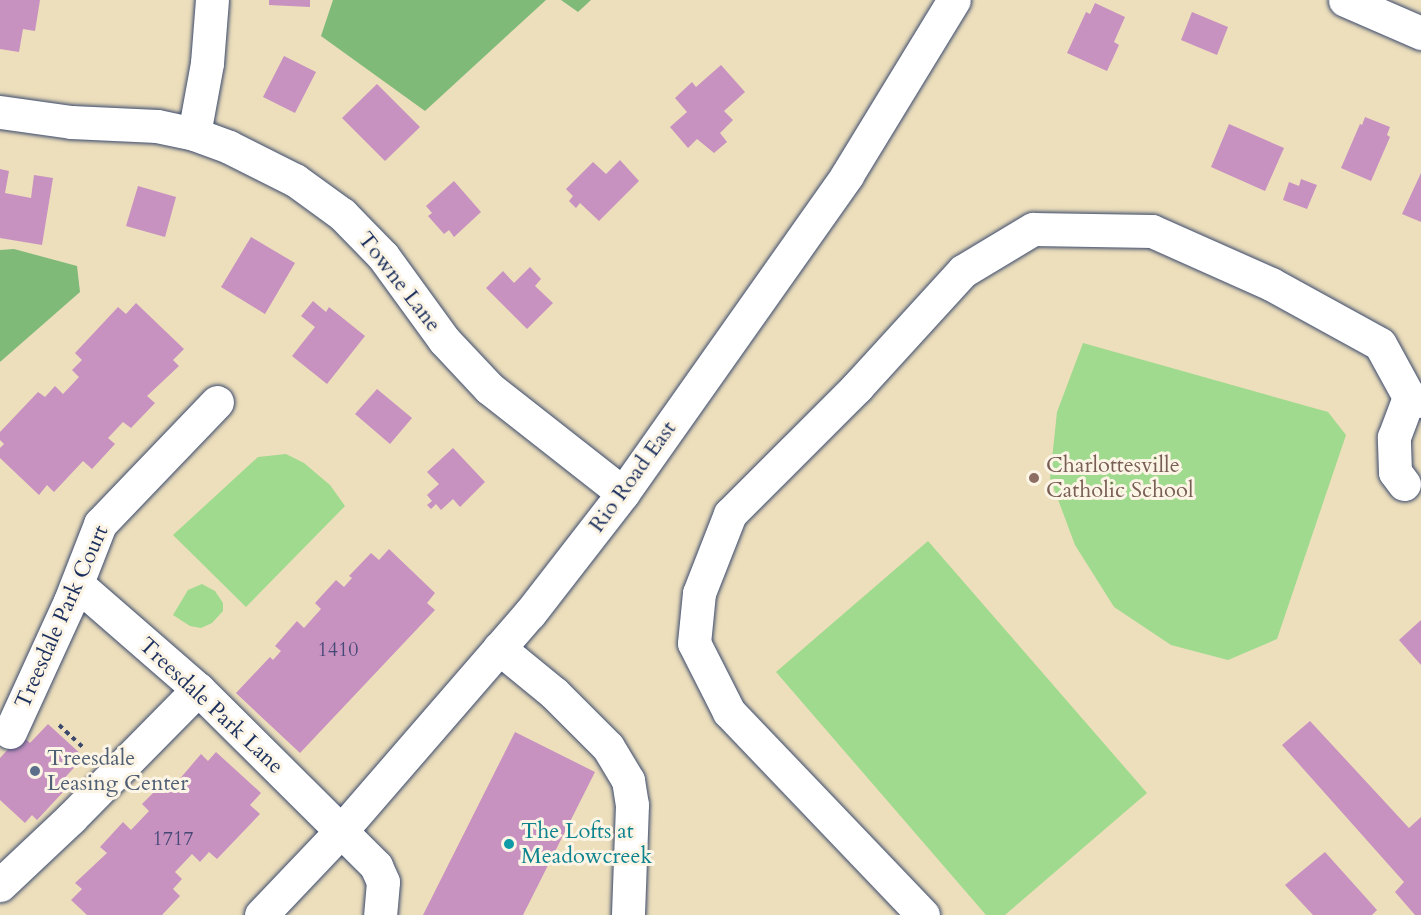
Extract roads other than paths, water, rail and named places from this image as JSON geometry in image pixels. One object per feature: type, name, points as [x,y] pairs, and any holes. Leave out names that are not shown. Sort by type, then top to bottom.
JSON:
[{"type":"street","points":[[194,134],[207,63],[212,0]]},
{"type":"street","name":"Rio Road East","points":[[261,915],[341,831],[500,648],[623,494],[847,175],[954,0]]},
{"type":"street","points":[[1345,0],[1421,33]]},
{"type":"street","name":"Towne Lane","points":[[0,112],[71,122],[157,126],[194,134],[229,147],[295,180],[342,214],[383,256],[444,340],[489,388],[623,494]]},
{"type":"street","points":[[923,915],[729,712],[694,643],[699,593],[730,514],[857,387],[963,271],[1033,229],[1152,231],[1271,284],[1380,344],[1415,399],[1394,437],[1395,472],[1404,484]]},
{"type":"street","name":"Treesdale Park Court","points":[[10,732],[77,584],[100,524],[217,402]]},
{"type":"street","name":"Treesdale Park Lane","points":[[77,584],[198,689],[376,866],[383,882],[380,915]]},
{"type":"street","points":[[500,648],[554,693],[608,747],[628,780],[632,805],[628,915]]},
{"type":"street","points":[[0,885],[198,689]]},
{"type":"place","name":"Charlottesville Catholic School","points":[[1034,478]]},
{"type":"place","name":"Treesdale Leasing Center","points":[[35,771]]},
{"type":"place","name":"The Lofts at Meadowcreek","points":[[509,844]]}]
